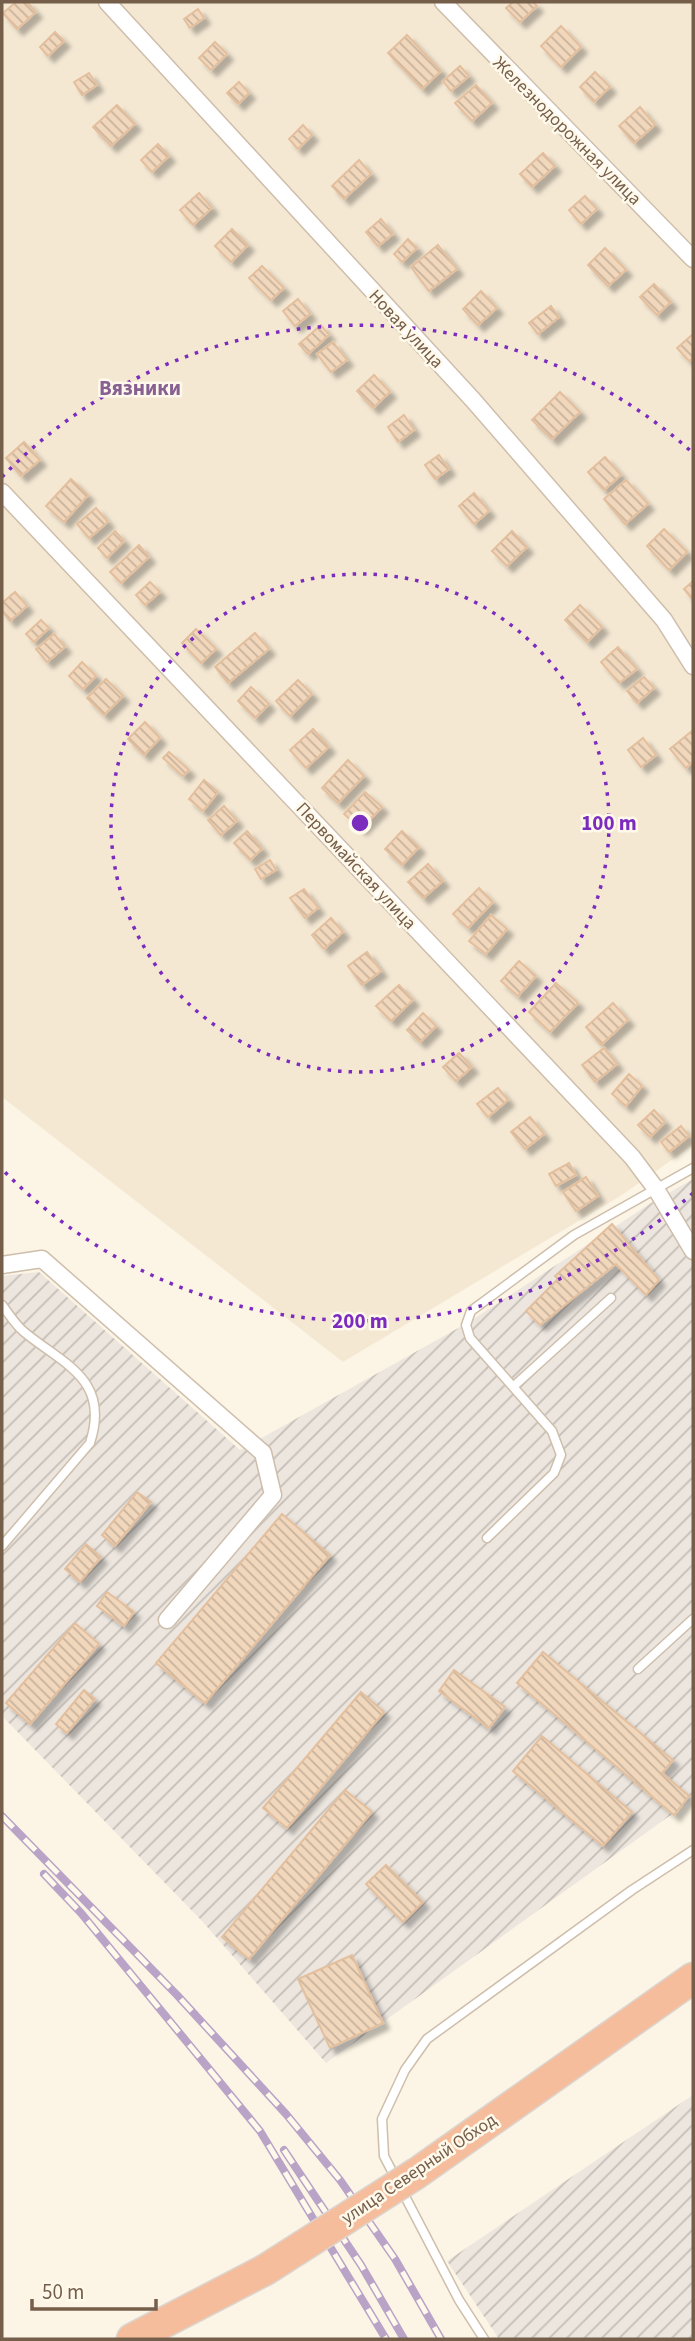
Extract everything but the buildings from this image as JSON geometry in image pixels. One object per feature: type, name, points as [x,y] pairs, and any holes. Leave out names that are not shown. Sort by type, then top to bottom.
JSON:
[{"type":"highway","name":"улица Северный Обход","points":[[132,2339],[265,2270],[417,2174],[693,1978]]},
{"type":"street","name":"Новая улица","points":[[107,2],[473,400],[664,620],[693,666]]},
{"type":"street","name":"Железнодорожная улица","points":[[443,2],[693,259]]},
{"type":"street","name":"Первомайская улица","points":[[2,492],[632,1157],[656,1189],[693,1251]]},
{"type":"street","points":[[2,1265],[42,1259],[263,1453],[273,1495],[167,1620]]},
{"type":"lane","points":[[487,1538],[554,1473],[561,1455],[552,1431],[470,1338],[466,1325],[471,1311],[574,1235],[693,1168]]},
{"type":"lane","points":[[514,1385],[611,1298]]},
{"type":"lane","points":[[2,1305],[22,1330],[69,1363],[93,1395],[95,1428],[90,1443],[2,1546]]},
{"type":"lane","points":[[638,1669],[693,1619]]},
{"type":"lane","points":[[484,2339],[459,2300],[384,2156],[382,2119],[405,2070],[427,2039],[632,1890],[693,1850]]},
{"type":"shaded area","points":[[2,2],[693,2],[693,1145],[622,1195],[343,1362],[2,1097]]},
{"type":"shaded area","points":[[693,1179],[693,1799],[326,2063],[202,1921],[2,1716],[2,1276],[39,1272],[240,1450],[469,1322],[651,1203]]},
{"type":"shaded area","points":[[693,2095],[693,2339],[499,2339],[447,2261]]},
{"type":"railway","points":[[2,1816],[177,1995],[286,2114],[340,2180],[395,2259],[441,2339]]},
{"type":"railway","points":[[44,1874],[81,1913],[260,2131],[386,2339]]},
{"type":"railway","points":[[284,2150],[361,2265],[404,2339]]},
{"type":"district","name":"Вязники","points":[[140,388]]}]
